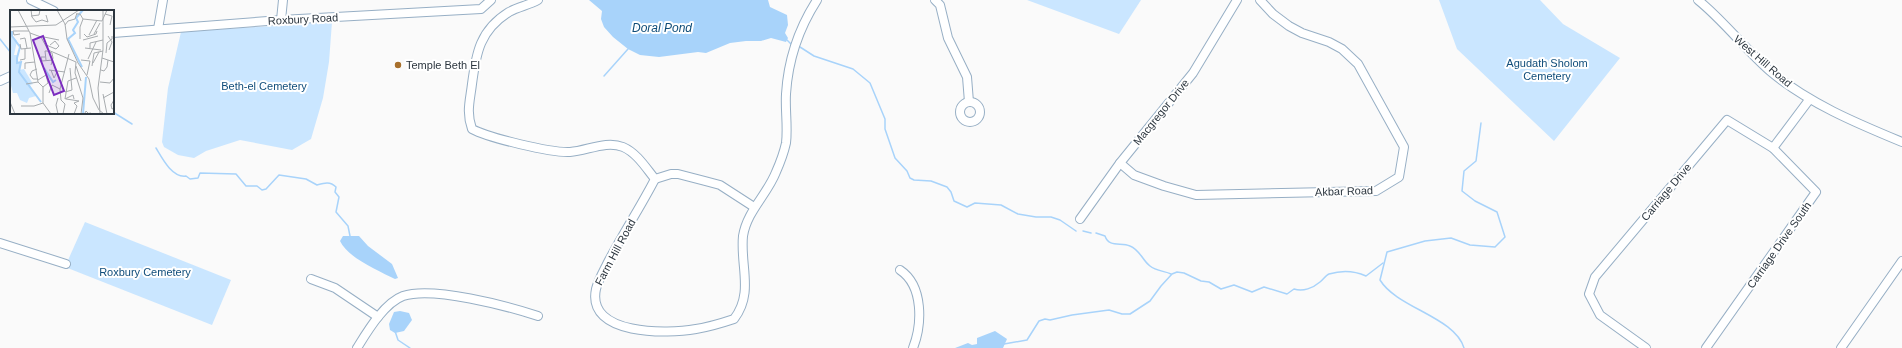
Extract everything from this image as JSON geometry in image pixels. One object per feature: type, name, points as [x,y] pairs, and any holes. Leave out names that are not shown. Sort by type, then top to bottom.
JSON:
[{"type":"street","points":[[30,0],[52,10]]},
{"type":"street","points":[[158,28],[163,0]]},
{"type":"street","points":[[281,20],[282,0]]},
{"type":"street","name":"Roxbury Road","points":[[114,33],[158,28],[481,9],[490,0]]},
{"type":"street","points":[[538,0],[509,12],[495,24],[480,43],[475,66],[468,117],[472,129],[486,136],[560,152],[574,151],[610,144],[618,145],[634,154],[655,179],[671,174],[678,174],[720,185],[754,208]]},
{"type":"street","name":"Farm Hill Road","points":[[655,179],[612,254],[596,289],[595,297],[599,311],[608,321],[616,325],[668,332],[702,328],[734,319],[744,301],[743,237],[745,227],[754,208],[776,173],[786,143],[786,93],[793,52],[806,17],[817,0]]},
{"type":"street","points":[[935,0],[940,5],[948,38],[967,77],[969,102]]},
{"type":"street","name":"Macgregor Drive","points":[[1080,219],[1120,163],[1193,73],[1237,0]]},
{"type":"street","name":"Akbar Road","points":[[1120,163],[1134,175],[1164,186],[1196,195],[1376,191],[1399,177],[1404,147],[1358,64],[1342,49],[1329,42],[1302,33],[1289,26],[1273,14],[1260,0]]},
{"type":"street","name":"West Hill Road","points":[[1701,1],[1752,55],[1809,100],[1902,142]]},
{"type":"street","points":[[0,81],[10,76]]},
{"type":"street","points":[[1773,148],[1809,100]]},
{"type":"street","name":"Carriage Drive","points":[[1646,348],[1600,315],[1589,294],[1595,277],[1727,120],[1773,148]]},
{"type":"street","name":"Carriage Drive South","points":[[1706,348],[1816,192],[1773,148]]},
{"type":"street","points":[[0,243],[66,264]]},
{"type":"street","points":[[1841,348],[1902,261]]},
{"type":"street","points":[[900,270],[909,276],[915,293],[920,316],[918,335],[913,348]]},
{"type":"street","points":[[311,279],[335,288],[378,317]]},
{"type":"street","points":[[356,348],[378,317],[387,307],[402,296],[438,293],[515,308],[538,316]]},
{"type":"green space","points":[[1027,0],[1141,0],[1119,34]]},
{"type":"green space","name":"Agudath Sholom Cemetery","points":[[1439,0],[1540,0],[1563,24],[1620,58],[1554,141],[1457,49]]},
{"type":"green space","name":"Beth-el Cemetery","points":[[332,22],[329,62],[323,98],[311,139],[292,150],[240,140],[206,151],[194,158],[178,155],[164,147],[162,142],[168,88],[181,32]]},
{"type":"green space","name":"Roxbury Cemetery","points":[[85,222],[231,280],[212,325],[65,267]]},
{"type":"water","name":"Doral Pond","points":[[589,0],[768,0],[770,7],[787,15],[788,25],[785,33],[788,38],[786,42],[771,38],[761,41],[730,43],[706,53],[698,52],[659,57],[640,55],[628,49],[613,37],[604,27],[601,19],[602,11]]},
{"type":"water","points":[[343,236],[359,236],[368,246],[392,264],[398,278],[395,279],[373,268],[350,253],[340,241]]},
{"type":"water","points":[[400,311],[409,313],[412,320],[404,331],[395,333],[390,330],[389,324],[394,312]]},
{"type":"water","points":[[995,331],[1007,339],[1003,348],[955,348],[968,343],[972,345],[977,344],[977,338]]},
{"type":"waterway","points":[[0,39],[10,52]]},
{"type":"waterway","points":[[787,40],[791,44]]},
{"type":"waterway","points":[[800,47],[814,56],[853,69],[870,83],[885,119],[885,129],[895,158],[907,171],[910,178],[914,180],[931,181],[947,187],[951,192],[954,201],[967,207],[975,203],[1001,205],[1018,214],[1036,217],[1051,217],[1060,220],[1076,231]]},
{"type":"waterway","points":[[604,76],[628,49]]},
{"type":"waterway","points":[[114,113],[132,124]]},
{"type":"waterway","points":[[1464,348],[1459,337],[1449,328],[1438,320],[1399,298],[1388,290],[1380,280],[1387,252],[1425,241],[1451,238],[1470,245],[1495,247],[1505,237],[1497,212],[1475,201],[1462,191],[1464,171],[1476,161],[1481,123]]},
{"type":"waterway","points":[[156,148],[164,162],[172,171],[190,179],[198,178],[200,173],[236,174],[246,186],[257,186],[262,190],[266,189],[279,175],[306,179],[317,185],[329,183],[336,187],[335,192],[339,197],[336,212],[348,226],[350,236]]},
{"type":"waterway","points":[[1083,231],[1091,233]]},
{"type":"waterway","points":[[1096,233],[1105,236],[1109,242],[1130,246],[1139,253],[1150,266],[1171,274]]},
{"type":"waterway","points":[[1004,344],[1027,340],[1039,321],[1045,319],[1050,320],[1072,315],[1109,310],[1122,314],[1130,314],[1150,301],[1172,274],[1177,272],[1184,273],[1201,281],[1209,282],[1221,289],[1234,285],[1252,292],[1264,287],[1287,294],[1294,289],[1304,290],[1311,288],[1328,275],[1334,273],[1348,272],[1366,276],[1383,263]]},
{"type":"waterway","points":[[395,331],[398,340],[410,348]]},
{"type":"place","name":"Temple Beth El","points":[[398,65]]}]
